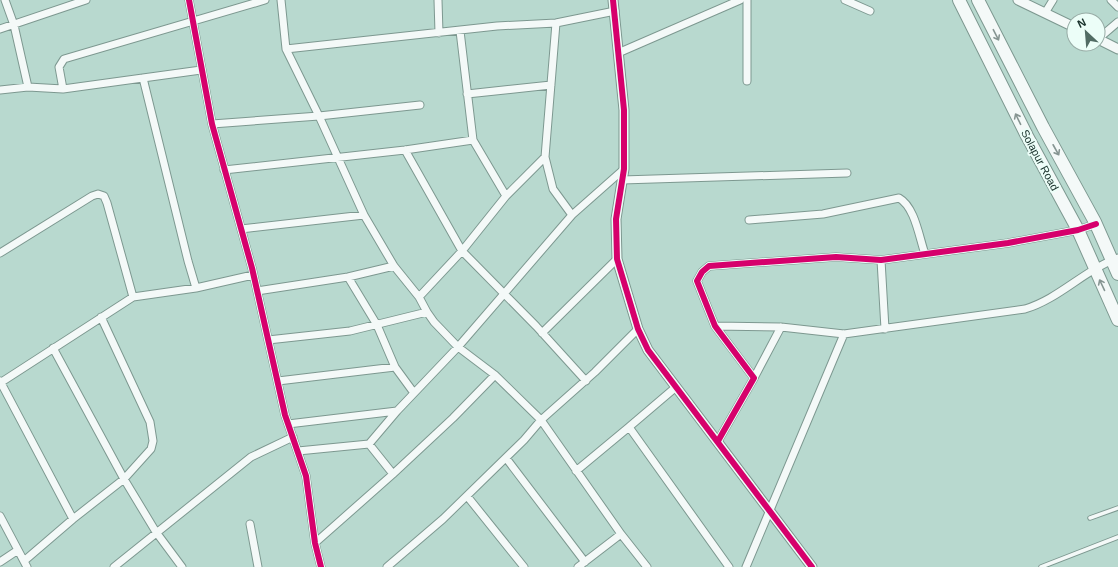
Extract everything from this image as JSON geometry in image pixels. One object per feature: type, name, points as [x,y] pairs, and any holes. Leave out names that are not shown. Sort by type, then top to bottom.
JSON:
[{"type":"main road","name":"Solapur Road","points":[[959,0],[1027,136],[1078,230],[1094,269],[1118,320]]},
{"type":"main road","name":"Solapur Road","points":[[978,0],[1043,127],[1115,259],[1118,274]]},
{"type":"street","points":[[5,0],[14,25],[28,87]]},
{"type":"street","points":[[0,29],[86,0]]},
{"type":"street","points":[[188,0],[212,124],[253,275],[288,424],[306,476],[314,543],[321,567]]},
{"type":"street","points":[[63,89],[59,67],[64,60],[193,22],[253,2],[265,0]]},
{"type":"street","points":[[281,0],[286,49],[339,157],[364,215],[394,266],[419,297],[434,322],[458,347],[495,375],[541,420],[576,471],[647,567]]},
{"type":"street","points":[[438,0],[439,33]]},
{"type":"street","points":[[614,0],[624,110],[624,169],[616,218],[617,259],[638,329],[648,350],[812,567]]},
{"type":"street","points":[[618,53],[740,0]]},
{"type":"street","points":[[747,0],[747,81]]},
{"type":"street","points":[[845,0],[870,11]]},
{"type":"street","points":[[1018,0],[1066,23]]},
{"type":"street","points":[[1045,13],[1053,0]]},
{"type":"street","points":[[1111,0],[1118,7]]},
{"type":"street","points":[[286,49],[439,33],[556,23],[615,11]]},
{"type":"street","points":[[1106,32],[1118,22]]},
{"type":"street","points":[[556,23],[545,157],[552,189],[572,215]]},
{"type":"street","points":[[460,31],[473,140],[506,196]]},
{"type":"street","points":[[1106,43],[1118,49]]},
{"type":"street","points":[[0,90],[28,87],[63,89],[201,70]]},
{"type":"street","points":[[143,78],[196,288]]},
{"type":"street","points":[[467,94],[551,84]]},
{"type":"street","points":[[212,124],[319,116],[420,104]]},
{"type":"street","points":[[224,170],[405,150],[473,140]]},
{"type":"street","points":[[405,150],[462,251],[542,333],[586,381]]},
{"type":"street","points":[[419,297],[462,251],[506,196],[545,157]]},
{"type":"street","points":[[298,451],[368,444],[458,347],[572,215],[624,169]]},
{"type":"street","points":[[622,180],[847,173]]},
{"type":"street","points":[[0,253],[92,196],[104,196],[133,296]]},
{"type":"street","points":[[749,220],[823,214],[899,198],[906,202],[911,211],[925,254]]},
{"type":"street","points":[[241,229],[364,215]]},
{"type":"street","points":[[754,378],[715,326],[697,281],[702,272],[709,266],[836,257],[881,260],[1008,243],[1078,230],[1096,224]]},
{"type":"street","points":[[542,333],[617,259]]},
{"type":"street","points":[[715,326],[781,327],[844,334],[1025,309],[1039,305],[1094,269],[1115,259]]},
{"type":"street","points":[[881,260],[885,329]]},
{"type":"street","points":[[257,291],[348,277],[394,266]]},
{"type":"street","points":[[73,519],[0,382],[133,296],[196,288],[253,275]]},
{"type":"street","points":[[348,277],[377,326],[395,367],[414,393]]},
{"type":"street","points":[[268,340],[350,332],[427,312]]},
{"type":"street","points":[[0,516],[26,564],[73,519],[124,479],[150,449],[153,441],[150,422],[101,317]]},
{"type":"street","points":[[718,441],[781,327]]},
{"type":"street","points":[[387,567],[443,519],[524,440],[541,420],[586,381],[638,329]]},
{"type":"street","points":[[746,567],[844,334]]},
{"type":"street","points":[[53,348],[124,479],[156,532],[182,567]]},
{"type":"street","points":[[278,381],[395,367]]},
{"type":"street","points":[[314,543],[393,474],[453,418],[495,375]]},
{"type":"street","points":[[576,471],[676,387]]},
{"type":"street","points":[[288,424],[397,411]]},
{"type":"street","points":[[629,427],[729,567]]},
{"type":"street","points":[[114,567],[251,457],[293,437]]},
{"type":"street","points":[[368,444],[393,474]]},
{"type":"street","points":[[506,458],[585,562]]},
{"type":"street","points":[[467,496],[524,567]]},
{"type":"street","points":[[250,524],[258,567]]},
{"type":"street","points":[[578,567],[622,534]]},
{"type":"street","points":[[0,562],[18,550]]},
{"type":"lane","points":[[1090,518],[1118,508]]},
{"type":"lane","points":[[1041,567],[1118,537]]},
{"type":"cycle path","points":[[189,0],[212,124],[252,268],[285,415],[306,476],[315,543],[321,567]]},
{"type":"cycle path","points":[[613,0],[624,110],[624,169],[616,219],[617,259],[638,329],[648,350],[812,567]]},
{"type":"cycle path","points":[[718,441],[754,378],[715,326],[697,281],[702,272],[709,266],[836,257],[881,260],[1008,243],[1078,230],[1096,224]]}]
